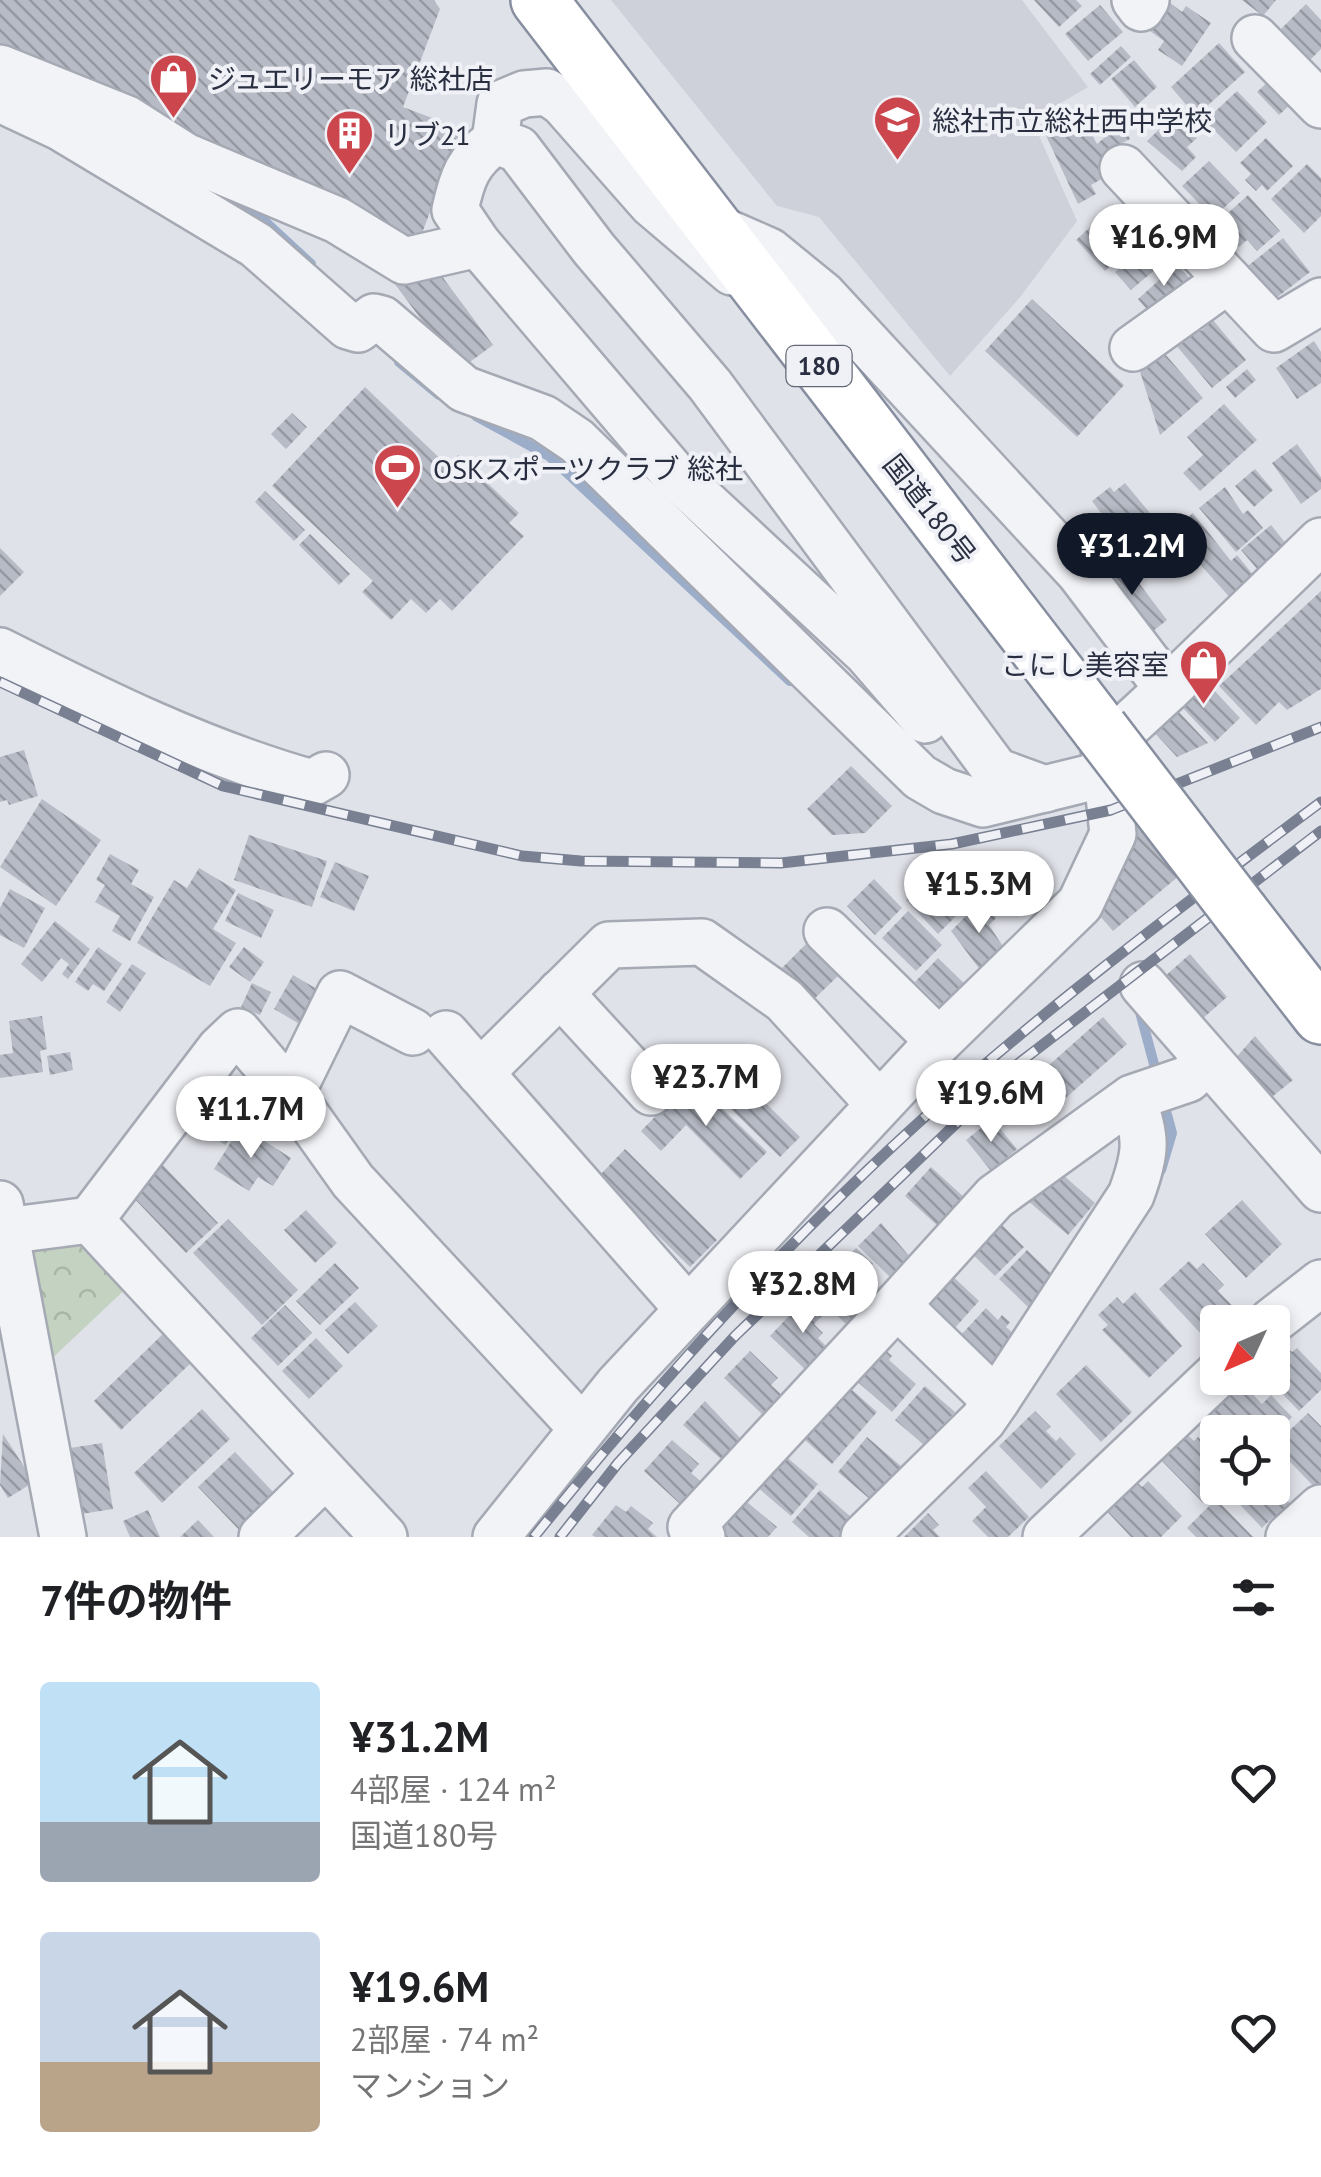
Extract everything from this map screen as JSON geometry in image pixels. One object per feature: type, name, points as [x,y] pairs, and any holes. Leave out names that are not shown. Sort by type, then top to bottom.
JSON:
[{"type":"highway","name":"国道180号","points":[[540,0],[710,225],[788,301],[1103,752],[1241,913],[1321,1016]]},
{"type":"street","points":[[1135,0],[1141,8],[1146,0]]},
{"type":"street","points":[[1255,38],[1321,105]]},
{"type":"street","points":[[0,68],[127,118],[185,156],[337,220],[404,261],[478,244]]},
{"type":"street","points":[[1045,789],[996,771],[970,767],[867,654],[673,474],[478,244],[455,210],[462,178],[473,157],[495,141],[500,104],[524,94],[547,92],[600,141],[652,204],[721,266],[788,301],[1078,572],[1168,689]]},
{"type":"street","points":[[0,100],[60,127],[256,246],[333,317],[400,332],[441,374],[464,389],[542,418],[577,441],[920,777],[944,791],[983,804],[1045,789],[1103,752]]},
{"type":"street","points":[[495,141],[518,149],[594,249],[710,384],[996,771]]},
{"type":"street","points":[[1123,168],[1274,329],[1321,302]]},
{"type":"street","points":[[1133,348],[1228,280]]},
{"type":"street","points":[[496,1537],[582,1428],[688,1309],[939,1041],[1080,904],[1114,834],[1104,748],[1321,541]]},
{"type":"street","points":[[825,614],[840,616],[852,604],[852,577]]},
{"type":"street","points":[[0,651],[160,729],[262,769],[312,782],[326,775]]},
{"type":"street","points":[[827,931],[939,1041]]},
{"type":"street","points":[[480,1073],[609,945],[702,942],[784,1000],[880,1104]]},
{"type":"street","points":[[1143,986],[1175,1080],[1321,1189]]},
{"type":"street","points":[[560,993],[650,1092]]},
{"type":"street","points":[[291,1094],[340,994],[429,1033],[480,1073],[688,1309]]},
{"type":"street","points":[[90,1220],[220,1049],[238,1032],[291,1094],[353,1181],[582,1428]]},
{"type":"street","points":[[692,1534],[995,1197],[1175,1080]]},
{"type":"street","points":[[864,1537],[983,1420],[996,1401],[1132,1195],[1143,1162],[1146,1131],[1175,1080]]},
{"type":"street","points":[[63,1537],[2,1217],[90,1220],[384,1537]]},
{"type":"street","points":[[1290,1309],[1320,1289]]},
{"type":"street","points":[[898,1305],[996,1401]]},
{"type":"street","points":[[1046,1537],[1200,1391]]},
{"type":"street","points":[[262,1537],[325,1475]]},
{"type":"street","points":[[1289,1537],[1321,1508]]},
{"type":"shaded area","name":"総社市立総社西中学校","points":[[611,0],[1022,0],[1088,87],[1032,120],[1077,221],[1021,296],[950,376],[819,217],[777,206]]},
{"type":"green space","points":[[87,1236],[132,1283],[46,1364],[26,1259],[31,1247]]},
{"type":"building","name":"リブ21","points":[[0,0],[434,0],[440,9],[403,107],[461,129],[418,244],[493,345],[459,370],[344,216],[0,56]]},
{"type":"building","points":[[1034,0],[1076,0],[1082,6],[1059,27]]},
{"type":"building","points":[[1242,0],[1276,0],[1263,16]]},
{"type":"building","points":[[1169,2],[1182,12],[1186,6],[1211,23],[1182,66],[1158,50],[1164,41],[1150,31]]},
{"type":"building","points":[[1306,4],[1321,20],[1321,49],[1307,63],[1278,32]]},
{"type":"building","points":[[1100,5],[1123,32],[1088,61],[1065,34]]},
{"type":"building","points":[[1219,43],[1245,72],[1196,116],[1171,87]]},
{"type":"building","points":[[1121,46],[1131,57],[1100,85],[1090,74]]},
{"type":"building","points":[[1134,60],[1157,87],[1135,107],[1111,79]]},
{"type":"building","points":[[1271,79],[1293,102],[1279,115],[1257,92]]},
{"type":"building","points":[[1237,91],[1267,122],[1236,152],[1205,121]]},
{"type":"building","points":[[1078,108],[1097,144],[1122,123],[1130,139],[1118,145],[1122,153],[1099,165],[1105,177],[1091,185],[1096,194],[1078,204],[1042,127]]},
{"type":"building","points":[[1175,114],[1197,138],[1187,147],[1196,157],[1182,171],[1147,141]]},
{"type":"building","points":[[1266,138],[1293,166],[1267,191],[1262,185],[1256,191],[1245,180],[1251,174],[1240,163]]},
{"type":"building","points":[[1209,161],[1240,193],[1213,218],[1182,186]]},
{"type":"building","points":[[1307,164],[1321,178],[1321,216],[1304,233],[1271,199]]},
{"type":"building","points":[[1248,195],[1280,231],[1257,251],[1247,240],[1239,247],[1217,223]]},
{"type":"building","points":[[1111,208],[1139,238],[1105,271],[1076,240]]},
{"type":"building","points":[[1283,238],[1310,272],[1271,302],[1244,269]]},
{"type":"building","points":[[1154,240],[1169,258],[1131,290],[1115,272]]},
{"type":"building","points":[[1177,264],[1189,278],[1150,313],[1138,299]]},
{"type":"building","points":[[1032,299],[1124,385],[1077,437],[985,351]]},
{"type":"building","points":[[1213,320],[1246,360],[1212,388],[1175,344],[1196,325],[1201,331]]},
{"type":"building","points":[[1314,341],[1321,352],[1321,383],[1297,399],[1276,368]]},
{"type":"building","points":[[1159,347],[1203,398],[1160,435],[1137,362]]},
{"type":"building","points":[[1247,369],[1256,380],[1235,398],[1226,387]]},
{"type":"building","points":[[365,387],[448,466],[458,455],[519,513],[509,523],[524,536],[452,611],[440,599],[426,613],[411,599],[391,620],[362,592],[373,581],[272,486]]},
{"type":"building","points":[[1224,404],[1257,440],[1200,491],[1183,473],[1203,455],[1187,437]]},
{"type":"building","points":[[292,413],[307,427],[286,449],[271,434]]},
{"type":"building","points":[[1297,444],[1321,477],[1321,489],[1301,504],[1272,463]]},
{"type":"building","points":[[1255,469],[1273,490],[1254,507],[1235,486]]},
{"type":"building","points":[[1125,483],[1160,525],[1129,550],[1092,501],[1110,487],[1114,492]]},
{"type":"building","points":[[1225,487],[1243,514],[1248,510],[1263,528],[1236,552],[1199,508]]},
{"type":"building","points":[[265,491],[305,530],[294,541],[255,502]]},
{"type":"building","points":[[1193,513],[1231,561],[1237,555],[1259,582],[1234,602],[1170,531]]},
{"type":"building","points":[[1086,523],[1118,558],[1108,568],[1075,533]]},
{"type":"building","points":[[1271,525],[1292,551],[1263,576],[1241,550]]},
{"type":"building","points":[[310,534],[350,574],[339,585],[299,545]]},
{"type":"building","points":[[0,548],[24,572],[0,596]]},
{"type":"building","points":[[1122,561],[1167,620],[1147,636],[1097,581]]},
{"type":"building","points":[[1321,591],[1321,689],[1287,710],[1279,702],[1256,725],[1219,686]]},
{"type":"building","points":[[1207,683],[1240,718],[1215,742],[1182,707]]},
{"type":"building","points":[[1176,709],[1208,743],[1177,757],[1153,731]]},
{"type":"building","points":[[24,750],[38,796],[9,805],[7,800],[0,802],[0,757]]},
{"type":"building","points":[[851,766],[892,806],[865,833],[832,835],[807,809]]},
{"type":"building","points":[[42,799],[101,840],[56,906],[0,867]]},
{"type":"building","points":[[1145,821],[1186,870],[1113,931],[1092,907],[1124,838]]},
{"type":"building","points":[[249,835],[327,861],[312,907],[234,880]]},
{"type":"building","points":[[110,854],[139,870],[131,884],[154,897],[130,941],[112,931],[120,916],[95,902],[105,885],[96,880]]},
{"type":"building","points":[[335,862],[369,876],[354,911],[320,897]]},
{"type":"building","points":[[199,868],[236,890],[213,929],[236,943],[210,986],[137,943],[174,880],[187,888]]},
{"type":"building","points":[[934,872],[967,905],[938,934],[906,900]]},
{"type":"building","points":[[874,879],[902,908],[875,935],[847,906]]},
{"type":"building","points":[[10,889],[45,908],[24,948],[0,935],[0,908]]},
{"type":"building","points":[[238,893],[274,910],[261,938],[225,921]]},
{"type":"building","points":[[980,902],[996,918],[989,925],[1004,948],[981,971],[951,931]]},
{"type":"building","points":[[908,911],[942,945],[916,971],[882,938]]},
{"type":"building","points":[[55,921],[90,949],[68,979],[62,974],[69,964],[61,958],[42,982],[21,964]]},
{"type":"building","points":[[806,944],[838,976],[811,1002],[779,971]]},
{"type":"building","points":[[98,947],[122,964],[104,991],[93,984],[88,991],[75,982]]},
{"type":"building","points":[[244,947],[264,962],[250,982],[229,967]]},
{"type":"building","points":[[1190,954],[1227,997],[1201,1020],[1164,977]]},
{"type":"building","points":[[938,958],[970,989],[947,1013],[915,982]]},
{"type":"building","points":[[132,964],[146,973],[120,1012],[106,1002]]},
{"type":"building","points":[[293,975],[322,992],[303,1026],[274,1009]]},
{"type":"building","points":[[252,983],[271,992],[260,1015],[241,1007]]},
{"type":"building","points":[[42,1016],[47,1049],[40,1051],[43,1072],[0,1078],[0,1055],[13,1053],[9,1021]]},
{"type":"building","points":[[1103,1017],[1127,1044],[1044,1117],[1020,1091]]},
{"type":"building","points":[[1255,1036],[1293,1080],[1268,1100],[1234,1060]]},
{"type":"building","points":[[712,1050],[800,1137],[780,1157],[692,1071]]},
{"type":"building","points":[[70,1052],[73,1070],[50,1075],[47,1056]]},
{"type":"building","points":[[692,1079],[767,1152],[740,1179],[686,1125],[661,1151],[641,1131]]},
{"type":"building","points":[[219,1107],[241,1122],[225,1145],[203,1130]]},
{"type":"building","points":[[992,1119],[1017,1149],[991,1171],[966,1140]]},
{"type":"building","points":[[241,1126],[291,1158],[273,1186],[258,1177],[249,1191],[214,1169]]},
{"type":"building","points":[[625,1149],[717,1240],[690,1267],[598,1177]]},
{"type":"building","points":[[160,1162],[218,1223],[186,1253],[128,1192]]},
{"type":"building","points":[[931,1167],[966,1199],[939,1227],[905,1196]]},
{"type":"building","points":[[1055,1168],[1095,1203],[1068,1235],[1027,1200]]},
{"type":"building","points":[[1242,1200],[1282,1244],[1246,1278],[1205,1234]]},
{"type":"building","points":[[306,1210],[337,1243],[315,1263],[284,1230]]},
{"type":"building","points":[[228,1219],[298,1290],[262,1325],[193,1253]]},
{"type":"building","points":[[999,1222],[1024,1247],[995,1276],[965,1247]]},
{"type":"building","points":[[881,1223],[911,1258],[891,1278],[858,1246]]},
{"type":"building","points":[[856,1248],[873,1264],[858,1280],[865,1286],[859,1292],[872,1305],[850,1328],[813,1291]]},
{"type":"building","points":[[1027,1250],[1057,1279],[1029,1308],[999,1279]]},
{"type":"building","points":[[1189,1261],[1197,1269],[1203,1263],[1224,1285],[1218,1291],[1232,1305],[1200,1305],[1200,1333],[1159,1289]]},
{"type":"building","points":[[335,1263],[359,1288],[320,1325],[296,1301]]},
{"type":"building","points":[[946,1270],[979,1301],[953,1330],[926,1306]]},
{"type":"building","points":[[1135,1292],[1182,1346],[1149,1378],[1102,1330],[1108,1325],[1098,1315],[1117,1297],[1123,1304]]},
{"type":"building","points":[[808,1296],[825,1313],[814,1324],[823,1333],[818,1338],[831,1351],[809,1373],[770,1336]]},
{"type":"building","points":[[355,1302],[378,1326],[348,1354],[325,1330]]},
{"type":"building","points":[[285,1305],[312,1333],[278,1366],[251,1338]]},
{"type":"building","points":[[986,1308],[998,1320],[1002,1315],[1010,1322],[1006,1327],[1019,1338],[993,1366],[960,1336]]},
{"type":"building","points":[[168,1329],[196,1358],[121,1430],[94,1401]]},
{"type":"building","points":[[316,1338],[343,1366],[309,1399],[282,1371]]},
{"type":"building","points":[[881,1346],[892,1356],[889,1360],[916,1384],[892,1412],[853,1378]]},
{"type":"building","points":[[1297,1348],[1321,1373],[1321,1390],[1299,1411],[1283,1395],[1290,1395],[1290,1350]]},
{"type":"building","points":[[750,1351],[778,1378],[771,1385],[784,1397],[765,1417],[724,1378]]},
{"type":"building","points":[[1086,1365],[1132,1412],[1101,1442],[1056,1394]]},
{"type":"building","points":[[925,1386],[955,1412],[944,1424],[951,1430],[932,1452],[895,1420]]},
{"type":"building","points":[[850,1388],[877,1412],[832,1464],[805,1440]]},
{"type":"building","points":[[1223,1395],[1253,1395],[1262,1404],[1271,1395],[1292,1417],[1290,1419],[1290,1415],[1204,1413]]},
{"type":"building","points":[[705,1401],[741,1439],[722,1460],[683,1425]]},
{"type":"building","points":[[202,1409],[230,1439],[162,1503],[134,1473]]},
{"type":"building","points":[[1035,1411],[1051,1427],[1046,1431],[1056,1441],[1060,1437],[1076,1454],[1041,1489],[999,1446]]},
{"type":"building","points":[[1308,1413],[1321,1426],[1321,1494],[1290,1462],[1290,1430]]},
{"type":"building","points":[[1184,1431],[1194,1441],[1200,1439],[1200,1500],[1158,1457]]},
{"type":"building","points":[[3,1434],[34,1482],[8,1498],[0,1485]]},
{"type":"building","points":[[867,1437],[901,1466],[872,1501],[838,1472]]},
{"type":"building","points":[[672,1440],[699,1464],[691,1473],[701,1482],[680,1504],[644,1471]]},
{"type":"building","points":[[102,1443],[113,1509],[75,1515],[64,1449]]},
{"type":"building","points":[[235,1452],[278,1497],[241,1532],[198,1487]]},
{"type":"building","points":[[783,1454],[818,1484],[791,1516],[756,1486]]},
{"type":"building","points":[[986,1471],[1029,1517],[1008,1537],[988,1537],[972,1521],[986,1507],[968,1488]]},
{"type":"building","points":[[1131,1476],[1142,1487],[1148,1481],[1182,1516],[1161,1537],[1131,1537],[1101,1505]]},
{"type":"building","points":[[820,1490],[851,1517],[846,1523],[851,1528],[843,1537],[809,1537],[792,1522]]},
{"type":"building","points":[[741,1497],[777,1527],[768,1537],[723,1537],[714,1529]]},
{"type":"building","points":[[1290,1504],[1299,1513],[1284,1528],[1273,1517],[1262,1528],[1240,1505]]},
{"type":"building","points":[[616,1505],[626,1512],[631,1506],[653,1523],[648,1529],[657,1537],[592,1535]]},
{"type":"building","points":[[1210,1505],[1222,1505],[1253,1537],[1196,1537],[1187,1528]]},
{"type":"building","points":[[148,1510],[160,1537],[130,1537],[123,1521]]},
{"type":"building","points":[[928,1513],[939,1525],[933,1530],[940,1537],[904,1537]]},
{"type":"building","points":[[198,1520],[214,1537],[180,1537]]},
{"type":"waterway","points":[[213,191],[259,216],[311,264]]},
{"type":"waterway","points":[[399,362],[439,395]]},
{"type":"waterway","points":[[476,416],[549,456],[790,681]]},
{"type":"waterway","points":[[1140,1012],[1158,1079]]},
{"type":"waterway","points":[[1161,1170],[1172,1133],[1163,1100]]},
{"type":"railway","points":[[0,682],[223,786],[522,856],[581,861],[781,863],[952,844],[1111,810],[1321,727]]},
{"type":"railway","points":[[534,1537],[725,1315],[903,1137],[1018,1036],[1321,802]]},
{"type":"railway","points":[[560,1537],[618,1463],[735,1336],[1019,1063],[1321,831]]},
{"type":"place","name":"ジュエリーモア 総社店","points":[[173,120]]},
{"type":"place","name":"総社市立総社西中学校","points":[[897,162]]},
{"type":"place","name":"リブ21","points":[[349,176]]},
{"type":"place","name":"OSKスポーツクラブ 総社","points":[[398,510]]},
{"type":"place","name":"こにし美容室","points":[[1204,706]]}]
